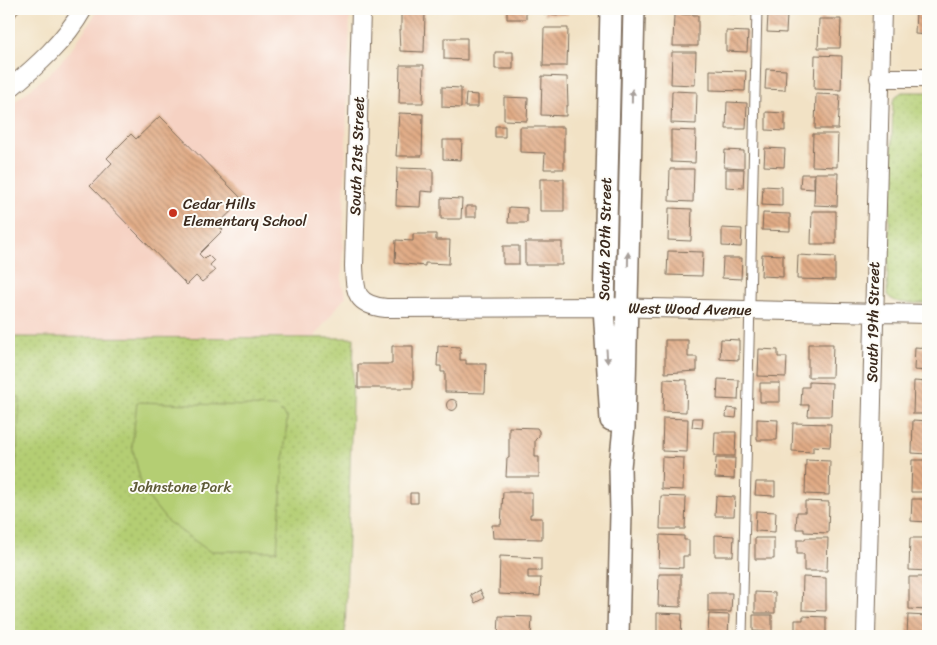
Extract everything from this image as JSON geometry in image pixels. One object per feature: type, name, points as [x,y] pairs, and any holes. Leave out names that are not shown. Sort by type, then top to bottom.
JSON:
[{"type":"street","points":[[9,90],[36,67],[58,44],[76,23],[83,9]]},
{"type":"street","name":"South 21st Street","points":[[361,9],[354,266],[357,290],[362,301]]},
{"type":"street","name":"South 20th Street","points":[[611,9],[604,307],[612,421],[620,468]]},
{"type":"street","name":"South 20th Street","points":[[618,636],[621,514],[620,468],[624,427],[634,9]]},
{"type":"street","name":"South 19th Street","points":[[866,636],[882,9]]},
{"type":"street","points":[[879,78],[928,78]]},
{"type":"street","name":"West Wood Avenue","points":[[362,301],[373,307],[386,308],[604,307],[928,314]]},
{"type":"lane","points":[[742,636],[757,9]]},
{"type":"shaded area","points":[[99,9],[350,9],[342,275],[342,285],[346,296],[313,338],[9,337],[9,106],[54,69],[69,53]]},
{"type":"green space","points":[[902,92],[928,92],[928,303],[901,302],[891,299],[887,295],[893,102],[896,96]]},
{"type":"green space","name":"Johnstone Park","points":[[9,337],[354,338],[345,636],[9,636]]},
{"type":"green space","points":[[9,396],[20,397],[16,466],[9,466]]},
{"type":"green space","points":[[137,402],[276,407],[287,418],[277,551],[209,551],[167,521],[143,491],[132,446]]},
{"type":"building","points":[[9,9],[20,9],[12,21],[9,18]]},
{"type":"building","points":[[507,9],[526,9],[526,19],[507,19]]},
{"type":"building","points":[[544,9],[568,9],[568,15],[544,14]]},
{"type":"building","points":[[728,9],[750,9],[750,13],[728,13]]},
{"type":"building","points":[[769,9],[787,9],[787,13],[769,12]]},
{"type":"building","points":[[916,9],[928,9],[928,35],[915,34]]},
{"type":"building","points":[[401,12],[425,13],[424,52],[400,51],[399,30],[401,30]]},
{"type":"building","points":[[674,14],[698,15],[698,46],[673,46]]},
{"type":"building","points":[[768,15],[787,15],[786,33],[767,32]]},
{"type":"building","points":[[819,19],[841,19],[840,48],[818,48]]},
{"type":"building","points":[[544,28],[568,28],[567,66],[543,66]]},
{"type":"building","points":[[726,31],[748,32],[747,52],[726,51]]},
{"type":"building","points":[[444,38],[467,38],[467,60],[444,59]]},
{"type":"building","points":[[495,52],[513,52],[513,69],[495,69]]},
{"type":"building","points":[[672,52],[696,52],[695,85],[671,84]]},
{"type":"building","points":[[815,55],[842,56],[841,90],[814,89]]},
{"type":"building","points":[[400,65],[424,65],[423,103],[399,103]]},
{"type":"building","points":[[766,69],[786,70],[785,90],[765,89]]},
{"type":"building","points":[[710,70],[746,71],[745,91],[710,90]]},
{"type":"building","points":[[542,76],[567,77],[568,106],[566,106],[566,116],[541,115]]},
{"type":"building","points":[[442,87],[461,88],[461,108],[442,107]]},
{"type":"building","points":[[672,91],[697,92],[696,124],[671,123]]},
{"type":"building","points":[[466,94],[478,95],[478,107],[465,107]]},
{"type":"building","points":[[816,94],[840,95],[838,129],[815,129]]},
{"type":"building","points":[[504,97],[528,98],[527,121],[504,120]]},
{"type":"building","points":[[727,102],[747,103],[746,129],[726,129]]},
{"type":"building","points":[[766,112],[785,113],[785,131],[766,130]]},
{"type":"building","points":[[399,113],[423,114],[422,156],[396,156]]},
{"type":"building","name":"Cedar Hills Elementary School","points":[[160,116],[243,200],[217,225],[223,230],[199,254],[204,259],[208,255],[214,261],[210,265],[215,271],[202,282],[196,276],[187,285],[90,186],[112,163],[107,158],[131,134],[136,139]]},
{"type":"building","points":[[495,126],[505,126],[505,137],[495,137]]},
{"type":"building","points":[[520,127],[564,127],[564,169],[544,169],[545,153],[520,152]]},
{"type":"building","points":[[671,130],[696,131],[695,163],[671,162]]},
{"type":"building","points":[[813,134],[838,134],[837,167],[812,166]]},
{"type":"building","points":[[443,140],[462,140],[461,160],[443,159]]},
{"type":"building","points":[[765,148],[785,149],[784,167],[764,166]]},
{"type":"building","points":[[725,150],[744,151],[744,168],[724,167]]},
{"type":"building","points":[[397,168],[433,169],[433,192],[421,191],[420,207],[396,206]]},
{"type":"building","points":[[670,169],[694,169],[693,202],[669,201]]},
{"type":"building","points":[[726,169],[744,169],[743,188],[726,187]]},
{"type":"building","points":[[815,173],[838,173],[837,206],[814,205]]},
{"type":"building","points":[[801,174],[814,174],[814,189],[800,188]]},
{"type":"building","points":[[540,179],[564,179],[564,211],[540,211]]},
{"type":"building","points":[[763,186],[782,187],[782,206],[762,205]]},
{"type":"building","points":[[441,198],[462,199],[461,219],[441,219]]},
{"type":"building","points":[[466,206],[476,206],[476,217],[466,217]]},
{"type":"building","points":[[509,207],[527,208],[527,223],[508,223]]},
{"type":"building","points":[[669,208],[692,209],[691,241],[668,240]]},
{"type":"building","points":[[812,211],[836,211],[836,244],[811,244]]},
{"type":"building","points":[[763,213],[790,214],[790,231],[762,230]]},
{"type":"building","points":[[722,228],[742,229],[741,247],[722,246]]},
{"type":"building","points":[[413,234],[436,234],[436,240],[450,240],[449,264],[425,263],[425,266],[395,263],[396,240],[413,241]]},
{"type":"building","points":[[525,242],[562,242],[562,265],[525,265]]},
{"type":"building","points":[[503,246],[519,246],[519,264],[503,264]]},
{"type":"building","points":[[668,251],[703,252],[702,276],[667,275]]},
{"type":"building","points":[[762,254],[783,255],[783,277],[761,276]]},
{"type":"building","points":[[798,255],[835,257],[835,280],[797,279]]},
{"type":"building","points":[[723,258],[742,258],[741,279],[722,278]]},
{"type":"building","points":[[721,339],[739,340],[739,360],[720,359]]},
{"type":"building","points":[[665,340],[688,340],[688,357],[697,357],[697,371],[665,373]]},
{"type":"building","points":[[808,344],[833,344],[832,377],[808,377]]},
{"type":"building","points":[[392,346],[413,346],[413,388],[358,388],[358,364],[392,364]]},
{"type":"building","points":[[438,346],[460,347],[460,360],[466,360],[466,364],[486,364],[485,393],[445,392],[445,372],[441,372],[441,366],[437,366]]},
{"type":"building","points":[[915,347],[928,348],[928,371],[914,370]]},
{"type":"building","points":[[759,349],[778,350],[778,357],[787,357],[786,377],[758,376]]},
{"type":"building","points":[[664,379],[687,380],[686,412],[663,411]]},
{"type":"building","points":[[718,379],[739,380],[738,400],[717,399]]},
{"type":"building","points":[[914,381],[928,382],[928,414],[913,414]]},
{"type":"building","points":[[809,382],[832,383],[831,416],[808,416],[809,405],[801,405],[802,387],[809,387]]},
{"type":"building","points":[[760,383],[780,383],[780,402],[760,402]]},
{"type":"building","points":[[452,399],[458,405],[452,411],[446,405]]},
{"type":"building","points":[[727,408],[737,409],[736,418],[726,417]]},
{"type":"building","points":[[663,418],[688,419],[687,452],[662,451]]},
{"type":"building","points":[[693,418],[703,418],[702,428],[692,427]]},
{"type":"building","points":[[757,419],[778,420],[777,440],[757,440]]},
{"type":"building","points":[[913,420],[928,421],[928,454],[912,453]]},
{"type":"building","points":[[793,423],[831,424],[830,447],[813,446],[813,452],[792,451]]},
{"type":"building","points":[[509,427],[537,428],[539,431],[539,436],[535,440],[535,457],[539,457],[539,477],[506,477],[507,458],[509,458]]},
{"type":"building","points":[[715,432],[736,432],[735,456],[714,456]]},
{"type":"building","points":[[662,457],[684,458],[683,490],[661,489]]},
{"type":"building","points":[[716,458],[735,458],[734,479],[715,478]]},
{"type":"building","points":[[806,460],[830,461],[829,495],[805,494]]},
{"type":"building","points":[[912,460],[928,460],[928,492],[911,492]]},
{"type":"building","points":[[756,482],[775,482],[775,496],[755,495]]},
{"type":"building","points":[[503,492],[532,492],[532,514],[530,514],[530,518],[542,518],[542,539],[493,538],[492,525],[501,525]]},
{"type":"building","points":[[410,493],[418,493],[418,503],[410,503]]},
{"type":"building","points":[[661,496],[686,497],[685,529],[660,529]]},
{"type":"building","points":[[716,496],[735,497],[734,516],[715,516]]},
{"type":"building","points":[[912,499],[928,499],[928,522],[911,521]]},
{"type":"building","points":[[805,501],[829,502],[828,533],[804,532],[804,529],[796,529],[797,512],[805,512]]},
{"type":"building","points":[[756,511],[776,512],[775,532],[755,531]]},
{"type":"building","points":[[660,535],[684,536],[684,540],[689,540],[689,556],[683,556],[683,568],[659,567]]},
{"type":"building","points":[[715,535],[734,536],[733,556],[715,556]]},
{"type":"building","points":[[755,538],[774,538],[774,559],[755,559]]},
{"type":"building","points":[[805,538],[828,538],[827,571],[804,571],[804,554],[797,554],[797,540],[805,540]]},
{"type":"building","points":[[910,538],[928,538],[928,571],[909,570]]},
{"type":"building","points":[[500,556],[541,558],[541,571],[528,571],[528,578],[541,578],[540,596],[499,594]]},
{"type":"building","points":[[659,574],[681,574],[681,607],[658,606]]},
{"type":"building","points":[[803,577],[826,578],[826,611],[802,610]]},
{"type":"building","points":[[909,577],[928,577],[928,610],[909,609]]},
{"type":"building","points":[[480,590],[484,598],[475,603],[471,595]]},
{"type":"building","points":[[755,592],[775,593],[775,613],[755,613]]},
{"type":"building","points":[[708,593],[732,593],[731,612],[708,612]]},
{"type":"building","points":[[657,613],[682,614],[681,636],[657,636]]},
{"type":"building","points":[[709,614],[729,615],[728,636],[708,635]]},
{"type":"building","points":[[753,615],[772,615],[772,632],[753,631]]},
{"type":"building","points":[[908,615],[928,616],[928,636],[907,636]]},
{"type":"building","points":[[499,616],[532,617],[531,636],[498,636]]},
{"type":"building","points":[[803,616],[826,617],[826,636],[795,636],[795,620],[803,620]]},
{"type":"place","name":"Cedar Hills Elementary School","points":[[173,213]]}]
